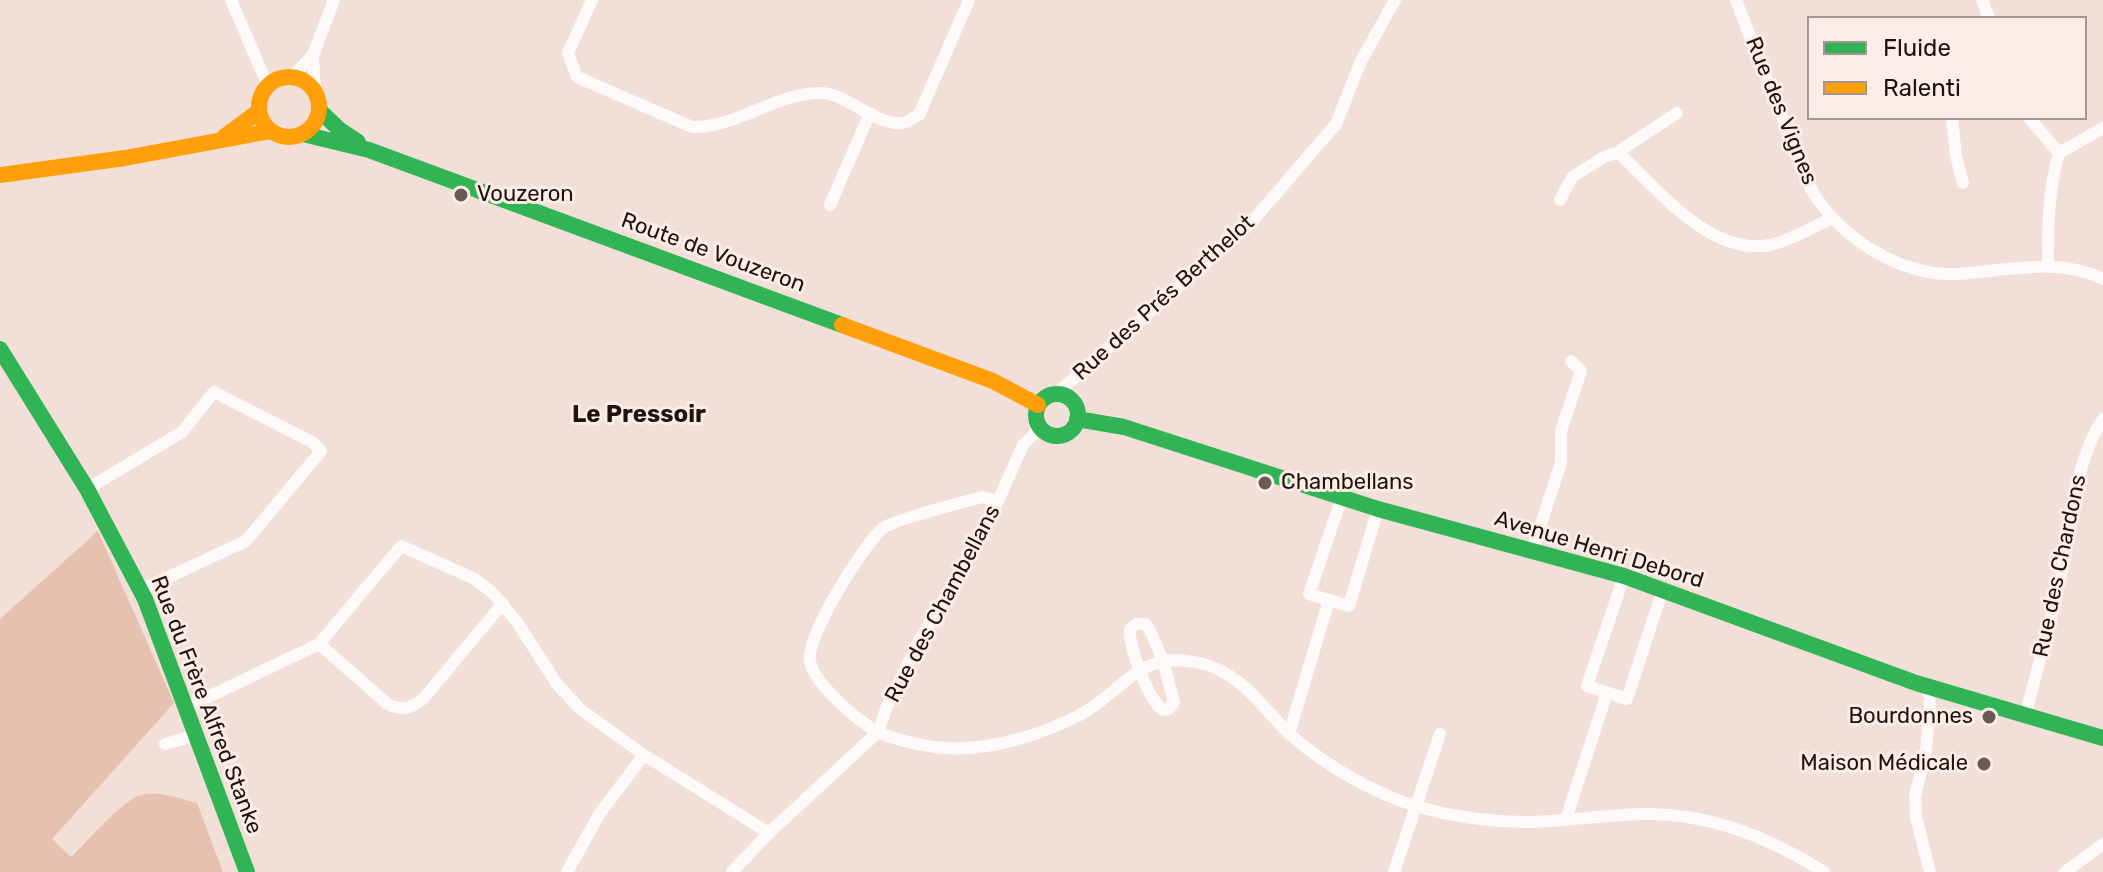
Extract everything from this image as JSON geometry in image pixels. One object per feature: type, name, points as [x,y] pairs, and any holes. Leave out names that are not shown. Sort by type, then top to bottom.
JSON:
[{"type":"street","points":[[231,0],[268,86]]},
{"type":"street","points":[[291,78],[313,55],[334,0]]},
{"type":"street","points":[[592,0],[568,53],[577,77],[692,127],[713,127],[799,94],[826,93],[870,113],[902,123],[919,115],[969,0]]},
{"type":"street","name":"Rue des Prés Berthelot","points":[[1057,393],[1250,224],[1336,124],[1361,61],[1395,0]]},
{"type":"street","name":"Rue des Vignes","points":[[1736,0],[1802,169],[1816,196],[1832,218],[1869,249],[1913,268],[1950,274],[2048,265],[2088,272],[2103,279]]},
{"type":"street","points":[[1985,8],[1998,0]]},
{"type":"street","points":[[0,175],[125,158],[271,131],[286,137],[303,134],[311,128],[319,110],[313,55]]},
{"type":"street","points":[[271,131],[259,111],[268,86],[282,78],[291,78],[305,82],[315,92]]},
{"type":"street","name":"Route de Vouzeron","points":[[319,110],[340,130],[369,150]]},
{"type":"street","points":[[223,138],[259,111]]},
{"type":"street","points":[[830,205],[870,113]]},
{"type":"street","points":[[1560,200],[1572,177],[1618,152],[1677,113]]},
{"type":"street","points":[[1952,120],[1963,183]]},
{"type":"street","points":[[2031,120],[2059,153]]},
{"type":"street","points":[[2048,265],[2048,206],[2059,153],[2103,128]]},
{"type":"street","name":"Route de Vouzeron","points":[[303,134],[369,150],[993,381],[1038,405]]},
{"type":"street","points":[[1618,152],[1700,229],[1727,241],[1751,246],[1772,244],[1832,218]]},
{"type":"street","name":"Rue du Frère Alfred Stanke","points":[[0,349],[87,489],[141,590],[247,872]]},
{"type":"street","points":[[1532,551],[1561,463],[1561,431],[1581,371],[1571,361]]},
{"type":"street","points":[[87,489],[182,432],[214,392],[312,442],[321,451],[246,541],[141,590]]},
{"type":"street","points":[[1057,393],[1069,397],[1078,407],[1077,419],[1073,430],[1061,436],[1051,436],[1040,428],[1036,415],[1038,405],[1045,397],[1057,393]]},
{"type":"street","name":"Avenue Henri Debord","points":[[1077,419],[1124,427],[1378,509],[1624,576],[1928,687],[2103,738]]},
{"type":"street","name":"Rue des Chardons","points":[[2025,716],[2063,567],[2082,464],[2103,419]]},
{"type":"street","name":"Rue des Chambellans","points":[[732,872],[769,833],[878,732],[887,706],[919,641],[998,501],[1023,445],[1040,428]]},
{"type":"street","points":[[998,501],[982,497],[884,526],[832,601],[811,645],[810,661],[816,677],[842,705],[878,732],[941,749],[976,748],[1014,741],[1080,715],[1108,697],[1139,669],[1163,661],[1200,663],[1229,674],[1258,698],[1289,734],[1328,765],[1415,806],[1454,816],[1510,822],[1649,814],[1688,817],[1753,834],[1797,854],[1824,872]]},
{"type":"street","points":[[1342,497],[1309,594],[1349,606],[1378,509]]},
{"type":"street","points":[[185,708],[319,644],[401,546],[473,578],[492,592],[503,603],[557,684],[580,709],[644,755],[769,833]]},
{"type":"street","points":[[1624,576],[1587,686],[1607,693],[1627,699],[1663,589]]},
{"type":"street","points":[[1289,734],[1329,600]]},
{"type":"street","points":[[319,644],[389,705],[401,710],[423,699],[503,603]]},
{"type":"street","points":[[1136,624],[1145,624],[1163,661],[1174,702],[1169,709],[1163,710],[1158,706],[1139,669],[1129,636],[1130,629],[1136,624]]},
{"type":"street","points":[[1928,687],[1928,737],[1915,796],[1916,817],[1930,872]]},
{"type":"street","points":[[1566,819],[1607,693]]},
{"type":"street","points":[[1394,872],[1440,734]]},
{"type":"street","points":[[165,744],[194,736]]},
{"type":"street","points":[[567,872],[600,813],[644,755]]},
{"type":"street","points":[[2065,872],[2098,848]]},
{"type":"shaded area","points":[[98,531],[174,703],[52,839],[71,857],[133,798],[148,794],[169,796],[197,803],[223,872],[0,872],[0,619]]},
{"type":"traffic: fast","points":[[319,110],[358,142]]},
{"type":"traffic: fast","points":[[303,134],[369,150],[842,325]]},
{"type":"traffic: fast","points":[[0,349],[87,489],[145,599],[247,872]]},
{"type":"traffic: fast","points":[[1057,394],[1072,400],[1078,415],[1072,430],[1057,436],[1042,430],[1036,415],[1042,400],[1057,394]]},
{"type":"traffic: fast","points":[[1077,419],[1124,427],[1378,509],[1624,576],[1916,683],[2103,738]]},
{"type":"traffic: slow","points":[[289,77],[300,79],[310,86],[317,96],[319,107],[317,118],[310,128],[300,135],[289,137],[278,135],[268,128],[261,118],[259,107],[261,96],[268,86],[278,79],[289,77]]},
{"type":"traffic: slow","points":[[224,137],[259,111]]},
{"type":"traffic: slow","points":[[0,175],[125,158],[271,131]]},
{"type":"traffic: slow","points":[[842,325],[993,381],[1038,405]]},
{"type":"place","name":"Vouzeron","points":[[461,195]]},
{"type":"place","name":"Chambellans","points":[[1265,483]]},
{"type":"place","name":"Bourdonnes","points":[[1989,717]]},
{"type":"place","name":"Maison Médicale","points":[[1984,764]]},
{"type":"district","name":"Le Pressoir","points":[[639,415]]}]
